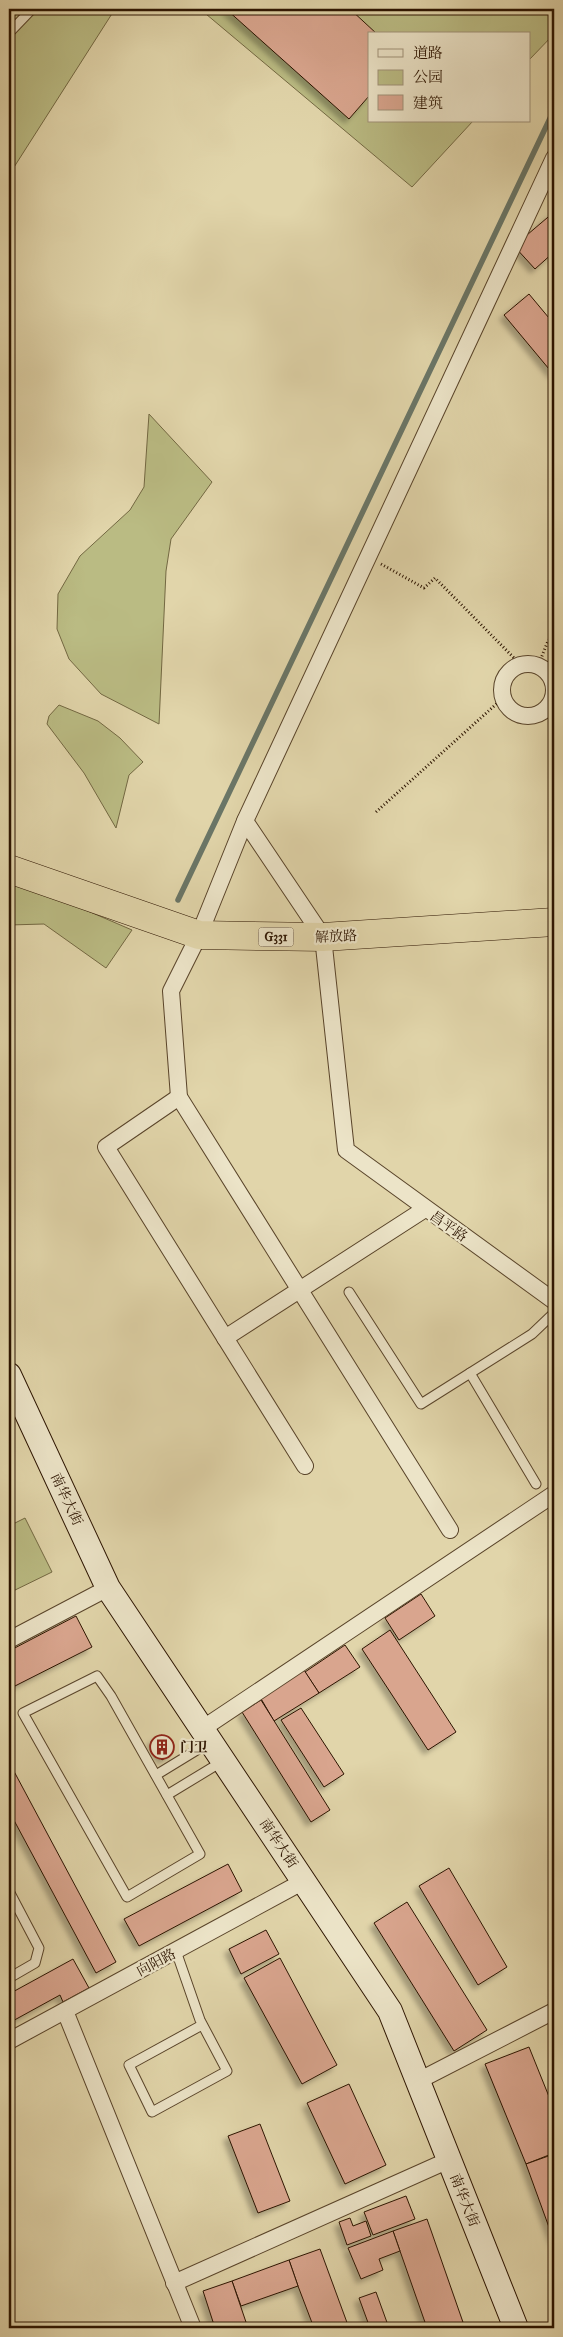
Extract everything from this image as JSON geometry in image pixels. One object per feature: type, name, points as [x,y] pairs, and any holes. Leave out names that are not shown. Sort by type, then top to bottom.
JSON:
[{"type":"highway","name":"解放路","points":[[9,869],[199,936],[323,937],[554,922]]},
{"type":"main road","name":"南华大街","points":[[9,1375],[108,1588],[390,2011],[516,2328]]},
{"type":"street","points":[[450,1530],[179,1097],[171,991],[199,936],[245,821],[554,158]]},
{"type":"street","points":[[521,665],[538,666],[551,678],[554,686],[551,709],[538,715],[521,715],[507,706],[503,698],[504,682],[507,674],[521,665]]},
{"type":"street","points":[[245,821],[323,937]]},
{"type":"street","name":"昌平路","points":[[323,937],[346,1150],[554,1301]]},
{"type":"street","points":[[179,1097],[106,1147],[305,1466]]},
{"type":"street","points":[[226,1338],[425,1209]]},
{"type":"street","points":[[212,1744],[554,1494]]},
{"type":"street","points":[[9,1640],[108,1588]]},
{"type":"street","name":"向阳路","points":[[9,2042],[304,1882]]},
{"type":"street","points":[[65,2011],[192,2328]]},
{"type":"street","points":[[418,2081],[554,2011]]},
{"type":"street","points":[[174,2283],[449,2160]]},
{"type":"lane","points":[[9,33],[32,9]]},
{"type":"lane","points":[[349,1292],[421,1404],[532,1334],[554,1313]]},
{"type":"lane","points":[[470,1373],[536,1484]]},
{"type":"lane","points":[[97,1676],[167,1795],[200,1854],[127,1897],[23,1713],[97,1676]]},
{"type":"lane","points":[[156,1775],[212,1744]]},
{"type":"lane","points":[[167,1795],[212,1744]]},
{"type":"lane","points":[[9,1891],[39,1948],[35,1963],[9,1978]]},
{"type":"lane","points":[[176,1951],[202,2025],[226,2071],[152,2112],[129,2065],[202,2025]]},
{"type":"path","points":[[369,557],[424,588],[435,578],[521,665]]},
{"type":"path","points":[[538,666],[548,642],[554,634]]},
{"type":"path","points":[[376,812],[503,698]]},
{"type":"green space","points":[[9,9],[115,9],[9,175]]},
{"type":"green space","points":[[200,9],[554,9],[554,34],[530,59],[530,32],[368,32],[368,122],[472,122],[412,187]]},
{"type":"green space","points":[[149,414],[212,482],[171,539],[166,571],[159,724],[101,694],[69,659],[57,629],[58,594],[80,556],[130,510],[144,487]]},
{"type":"green space","points":[[59,705],[98,721],[120,738],[143,762],[129,775],[116,828],[84,773],[47,724],[49,716]]},
{"type":"green space","points":[[9,877],[132,930],[106,968],[44,924],[9,925]]},
{"type":"green space","points":[[25,1518],[52,1572],[9,1593],[9,1526]]},
{"type":"building","points":[[226,9],[350,9],[375,32],[368,32],[368,97],[349,119]]},
{"type":"building","points":[[554,212],[554,252],[535,269],[514,246]]},
{"type":"building","points":[[529,294],[554,324],[554,375],[504,315]]},
{"type":"building","points":[[421,1594],[435,1616],[399,1640],[385,1618]]},
{"type":"building","points":[[76,1616],[92,1647],[11,1688],[9,1684],[9,1651]]},
{"type":"building","points":[[390,1630],[456,1732],[428,1750],[362,1649]]},
{"type":"building","points":[[345,1645],[360,1667],[319,1693],[305,1672]]},
{"type":"building","points":[[304,1670],[319,1693],[274,1721],[260,1697]]},
{"type":"building","points":[[261,1700],[330,1810],[311,1822],[242,1712]]},
{"type":"building","points":[[301,1708],[344,1774],[324,1787],[281,1720]]},
{"type":"building","name":"门卫","points":[[162,1735],[173,1753],[162,1760],[151,1741]]},
{"type":"building","points":[[9,1762],[116,1962],[96,1973],[9,1811]]},
{"type":"building","points":[[228,1864],[242,1891],[139,1946],[124,1919]]},
{"type":"building","points":[[449,1868],[507,1967],[478,1985],[419,1886]]},
{"type":"building","points":[[407,1902],[487,2030],[454,2051],[374,1923]]},
{"type":"building","points":[[266,1930],[279,1954],[241,1974],[229,1949]]},
{"type":"building","points":[[280,1958],[337,2065],[302,2084],[244,1978]]},
{"type":"building","points":[[73,1959],[89,1988],[63,2002],[60,1995],[9,2023],[9,1994]]},
{"type":"building","points":[[529,2047],[554,2109],[554,2153],[526,2164],[485,2064]]},
{"type":"building","points":[[349,2084],[386,2165],[345,2184],[307,2103]]},
{"type":"building","points":[[260,2124],[290,2201],[258,2213],[228,2136]]},
{"type":"building","points":[[554,2154],[554,2241],[526,2164]]},
{"type":"building","points":[[406,2196],[415,2219],[373,2235],[364,2212]]},
{"type":"building","points":[[350,2218],[353,2226],[366,2221],[371,2236],[347,2245],[339,2222]]},
{"type":"building","points":[[427,2219],[465,2328],[427,2328],[393,2231]]},
{"type":"building","points":[[393,2231],[400,2251],[379,2259],[383,2270],[361,2279],[348,2248]]},
{"type":"building","points":[[320,2249],[349,2328],[314,2328],[298,2286],[289,2260]]},
{"type":"building","points":[[289,2260],[298,2286],[241,2306],[232,2281]]},
{"type":"building","points":[[232,2281],[248,2328],[215,2328],[203,2291]]},
{"type":"building","points":[[376,2292],[389,2328],[370,2328],[359,2298]]},
{"type":"waterway","points":[[178,900],[554,110]]},
{"type":"place","name":"门卫","points":[[162,1747]]}]
